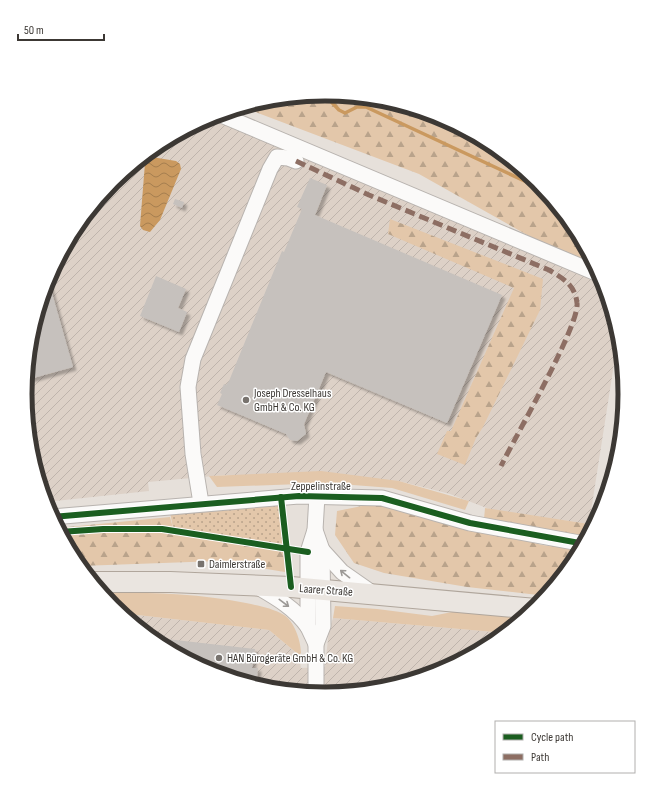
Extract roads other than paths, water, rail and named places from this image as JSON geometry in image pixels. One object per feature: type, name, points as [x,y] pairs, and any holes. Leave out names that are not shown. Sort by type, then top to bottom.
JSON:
[{"type":"main road","name":"Laarer Straße","points":[[100,582],[170,582],[315,589],[526,608]]},
{"type":"street","points":[[228,118],[592,271]]},
{"type":"street","points":[[201,503],[193,454],[188,387],[193,359],[270,169],[278,157],[296,161]]},
{"type":"street","name":"Zeppelinstraße","points":[[315,589],[308,552],[315,530],[317,496]]},
{"type":"street","name":"Zeppelinstraße","points":[[58,516],[201,503],[317,496],[382,498],[470,523],[579,543]]},
{"type":"street","name":"Zeppelinstraße","points":[[315,530],[322,550],[342,572],[372,593]]},
{"type":"street","name":"Zeppelinstraße","points":[[315,589],[322,550]]},
{"type":"street","points":[[255,586],[281,601],[301,617],[308,627],[316,644]]},
{"type":"street","points":[[308,627],[315,589]]},
{"type":"street","points":[[315,589],[323,626],[316,644],[316,688]]},
{"type":"water","points":[[153,157],[176,161],[180,164],[181,169],[160,220],[150,232],[143,230],[140,226],[145,164]]},
{"type":"waterway","points":[[331,101],[339,110],[345,113],[357,107],[366,107],[528,183]]},
{"type":"place","name":"Joseph Dresselhaus GmbH & Co. KG","points":[[246,400]]},
{"type":"place","name":"Daimlerstraße","points":[[201,564]]},
{"type":"place","name":"HAN Bürogeräte GmbH & Co. KG","points":[[219,658]]}]
